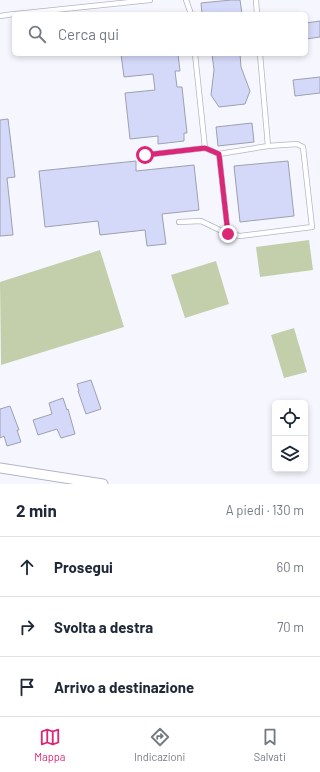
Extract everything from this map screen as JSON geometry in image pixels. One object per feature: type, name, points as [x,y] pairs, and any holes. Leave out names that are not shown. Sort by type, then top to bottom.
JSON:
[{"type":"street","points":[[0,468],[103,484]]},
{"type":"lane","points":[[34,12],[150,0]]},
{"type":"lane","points":[[186,0],[189,12]]},
{"type":"lane","points":[[256,0],[257,12]]},
{"type":"lane","points":[[0,16],[12,14]]},
{"type":"lane","points":[[195,56],[205,148]]},
{"type":"lane","points":[[260,56],[268,146]]},
{"type":"lane","points":[[145,155],[205,148],[219,154],[268,146],[297,144],[303,147],[312,227],[240,236],[228,234],[201,221],[179,222]]},
{"type":"lane","points":[[219,154],[228,234]]},
{"type":"green space","points":[[309,240],[313,270],[260,277],[256,247]]},
{"type":"green space","points":[[100,250],[124,327],[1,365],[0,282]]},
{"type":"green space","points":[[216,261],[229,304],[185,318],[171,275]]},
{"type":"green space","points":[[294,328],[307,372],[284,378],[271,335]]},
{"type":"building","points":[[240,0],[242,12],[202,12],[201,3]]},
{"type":"building","points":[[320,21],[320,37],[308,39],[308,23]]},
{"type":"building","points":[[121,56],[178,56],[180,71],[175,71],[177,87],[182,87],[187,133],[184,133],[184,141],[158,144],[158,136],[130,139],[125,93],[155,90],[153,74],[124,77]]},
{"type":"building","points":[[212,56],[240,56],[241,67],[250,91],[245,104],[219,107],[211,95],[214,70]]},
{"type":"building","points":[[320,77],[320,93],[295,96],[293,80]]},
{"type":"building","points":[[8,119],[15,177],[7,178],[13,235],[0,236],[0,120]]},
{"type":"building","points":[[252,123],[254,142],[218,146],[216,127]]},
{"type":"building","points":[[136,161],[136,171],[194,165],[199,210],[162,214],[166,244],[147,246],[145,230],[100,235],[98,221],[45,227],[39,171]]},
{"type":"building","points":[[288,161],[294,216],[240,222],[234,166]]},
{"type":"building","points":[[91,380],[101,409],[86,414],[77,384]]},
{"type":"building","points":[[63,398],[67,410],[68,409],[75,434],[61,438],[57,429],[38,435],[33,420],[52,414],[49,403]]},
{"type":"building","points":[[10,406],[19,430],[17,430],[21,442],[7,446],[4,436],[0,438],[0,409]]},
{"type":"route","points":[[145,155],[205,148],[219,154],[228,234]]}]
